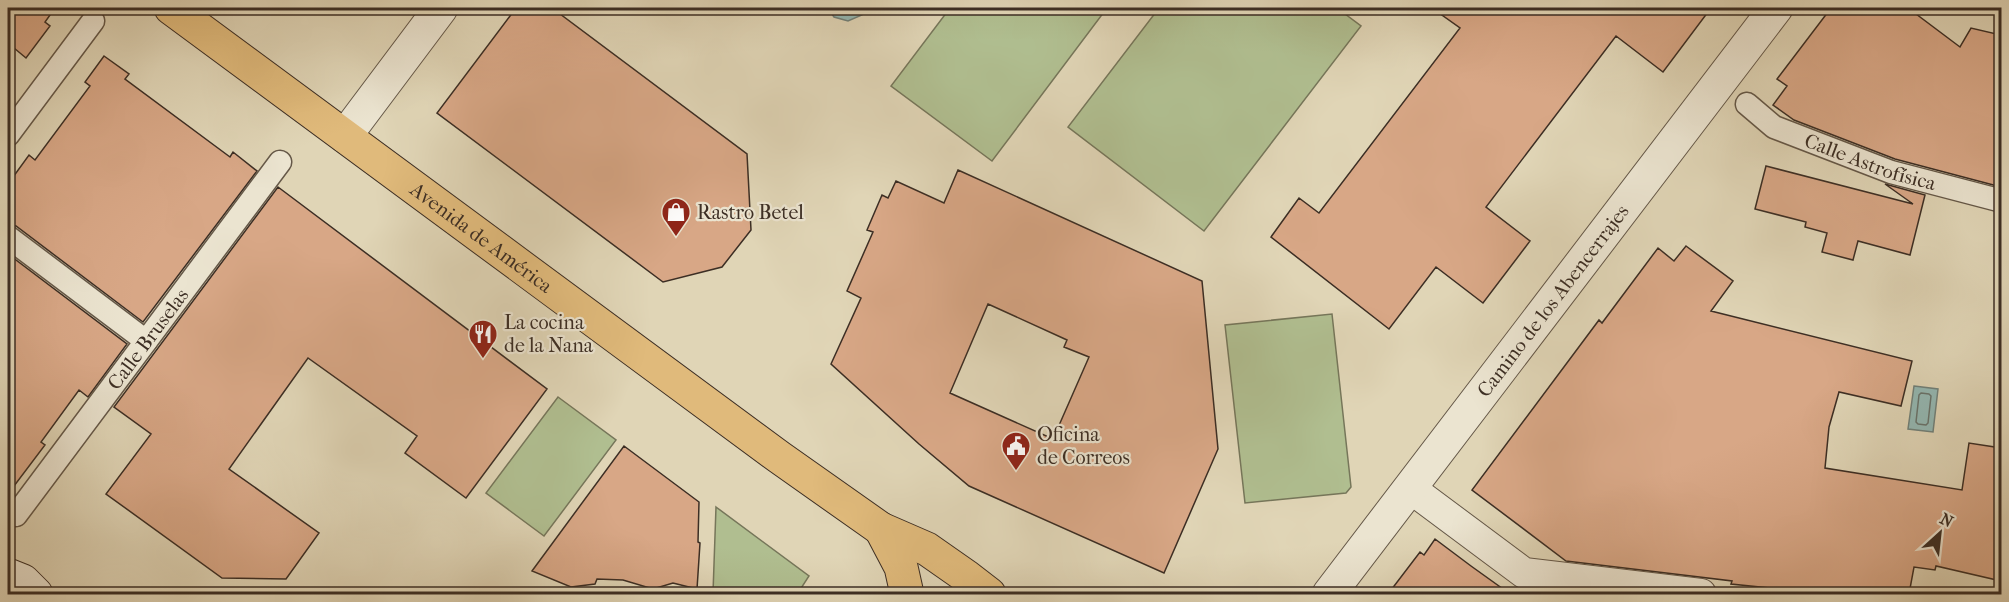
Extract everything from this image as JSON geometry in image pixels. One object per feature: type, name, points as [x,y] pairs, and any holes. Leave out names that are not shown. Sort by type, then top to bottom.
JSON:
[{"type":"main road","name":"Avenida de América","points":[[171,8],[881,529],[927,549],[989,594]]},
{"type":"main road","name":"Avenida de América","points":[[881,529],[901,567],[907,594]]},
{"type":"street","points":[[345,136],[441,8]]},
{"type":"street","name":"Camino de los Abencerrajes","points":[[1329,594],[1776,8]]},
{"type":"street","points":[[8,135],[93,21]]},
{"type":"street","name":"Calle Astrofísica","points":[[1747,104],[1774,127],[1881,168],[2001,201]]},
{"type":"street","name":"Calle Bruselas","points":[[16,515],[280,162]]},
{"type":"street","points":[[8,237],[146,341]]},
{"type":"street","points":[[1410,488],[1524,573],[1701,594]]},
{"type":"street","points":[[8,575],[23,581],[36,594]]},
{"type":"green space","points":[[950,8],[1107,8],[992,161],[891,86]]},
{"type":"green space","points":[[1159,8],[1337,8],[1361,26],[1204,231],[1068,127]]},
{"type":"green space","points":[[1332,314],[1351,487],[1346,493],[1245,503],[1225,325]]},
{"type":"green space","points":[[558,397],[616,440],[544,536],[486,493]]},
{"type":"green space","points":[[716,507],[809,576],[798,593],[713,593]]},
{"type":"water","points":[[828,8],[868,8],[862,15],[848,21],[834,17]]},
{"type":"water","points":[[1914,386],[1938,389],[1933,432],[1908,429]]},
{"type":"building","points":[[8,8],[55,8],[45,22],[50,26],[26,58],[8,43]]},
{"type":"building","points":[[516,8],[552,8],[747,154],[751,230],[722,267],[663,282],[437,113]]},
{"type":"building","points":[[1432,8],[1711,8],[1663,72],[1616,36],[1486,207],[1530,241],[1483,303],[1436,267],[1389,329],[1271,237],[1299,198],[1319,213],[1460,28]]},
{"type":"building","points":[[1831,8],[1908,8],[1960,47],[1971,28],[2001,35],[2001,187],[1895,159],[1794,120],[1773,105],[1787,86],[1777,79]]},
{"type":"building","points":[[104,56],[129,74],[125,79],[230,157],[233,152],[257,171],[143,322],[16,226],[8,224],[8,184],[29,155],[35,160],[90,86],[85,82]]},
{"type":"building","points":[[1766,166],[1913,204],[1885,184],[1925,195],[1910,255],[1858,241],[1853,260],[1822,252],[1827,233],[1805,227],[1806,222],[1755,209]]},
{"type":"building","points":[[958,170],[1202,281],[1218,449],[1164,573],[969,486],[831,364],[861,298],[847,291],[873,232],[867,230],[882,195],[888,198],[896,181],[944,203]],"holes":[[[988,304],[1067,340],[1064,347],[1089,357],[1053,439],[950,393]]]},
{"type":"building","points":[[278,187],[547,389],[466,498],[405,453],[417,436],[308,358],[229,469],[319,533],[286,579],[222,578],[106,494],[151,434],[114,407]]},
{"type":"building","points":[[1686,246],[1733,281],[1711,311],[1912,361],[1901,406],[1839,392],[1829,427],[1825,468],[1962,490],[1969,443],[2001,448],[2001,581],[1936,566],[1935,570],[1914,567],[1909,594],[1828,594],[1731,584],[1732,581],[1566,561],[1472,490],[1599,320],[1602,323],[1658,248],[1674,261]]},
{"type":"building","points":[[8,254],[127,344],[88,397],[79,390],[41,442],[45,445],[8,494]]},
{"type":"building","points":[[624,446],[699,502],[698,542],[700,543],[697,589],[673,583],[653,589],[623,580],[597,579],[595,584],[571,587],[532,571]]},
{"type":"building","points":[[1435,539],[1510,594],[1388,594],[1420,552],[1424,555]]},
{"type":"place","name":"Rastro Betel","points":[[676,238]]},
{"type":"place","name":"La cocina de la Nana","points":[[483,360]]},
{"type":"place","name":"Oficina de Correos","points":[[1016,472]]}]
